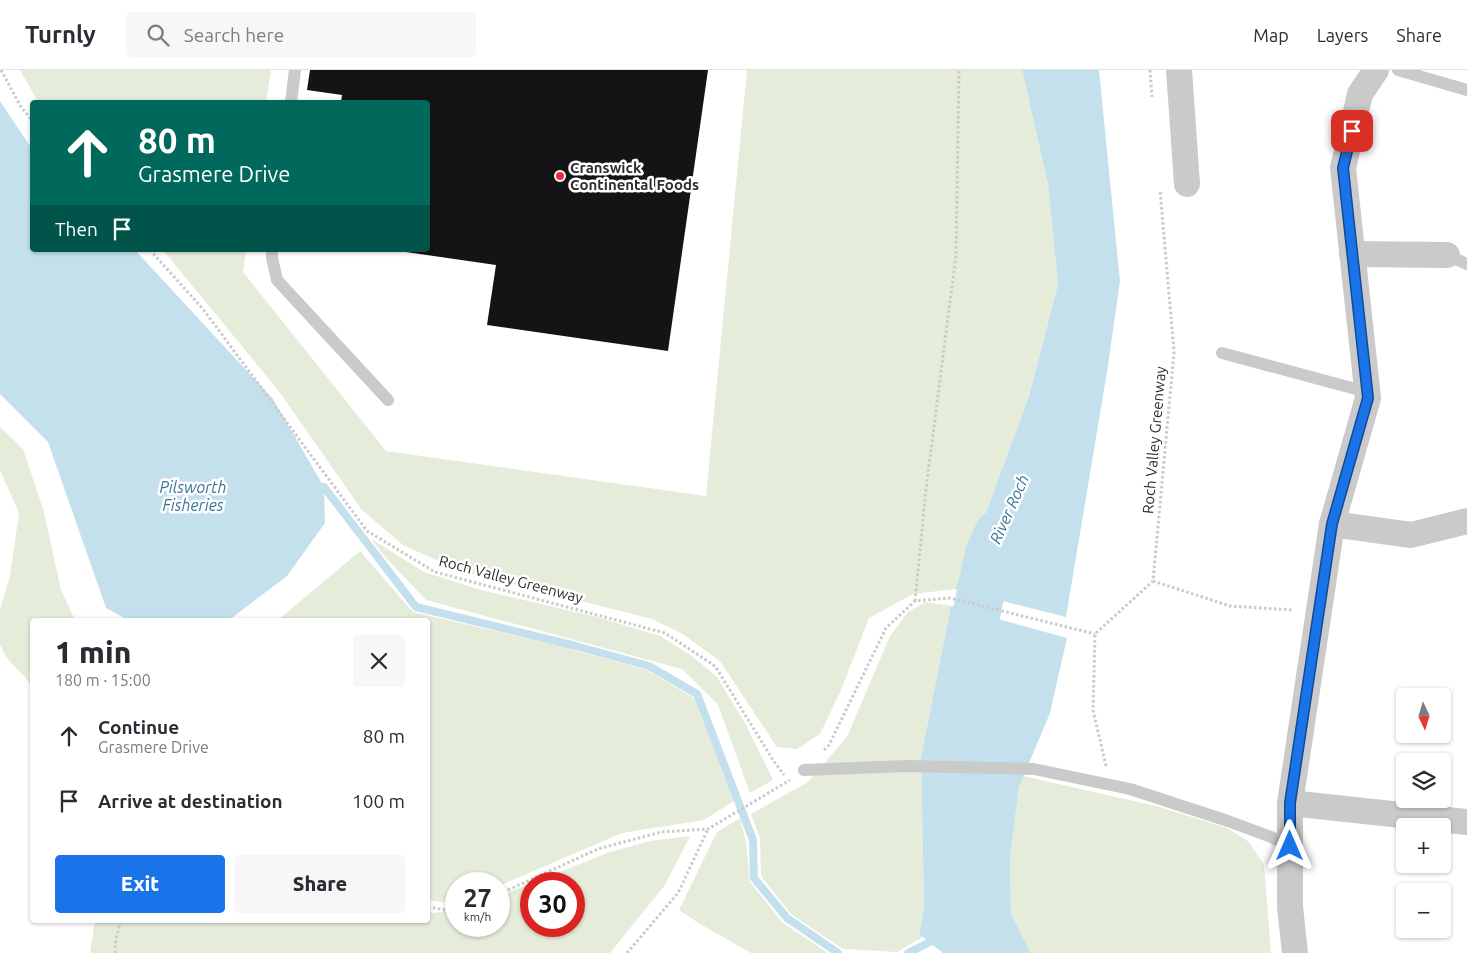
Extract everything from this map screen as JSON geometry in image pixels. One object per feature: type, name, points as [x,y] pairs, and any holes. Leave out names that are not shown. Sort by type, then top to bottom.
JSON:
[{"type":"street","points":[[1179,70],[1187,184]]},
{"type":"street","points":[[1295,953],[1290,907],[1290,803],[1332,524],[1368,398],[1343,168],[1360,94],[1376,70]]},
{"type":"street","points":[[1352,254],[1457,260]]},
{"type":"street","points":[[1332,524],[1411,535],[1467,521]]},
{"type":"street","points":[[1290,803],[1467,822]]},
{"type":"lane","points":[[291,100],[296,70]]},
{"type":"lane","points":[[1398,70],[1467,90]]},
{"type":"lane","points":[[272,252],[277,280],[388,400]]},
{"type":"lane","points":[[1222,353],[1367,392]]},
{"type":"lane","points":[[804,770],[908,766],[1034,769],[1130,789],[1228,821],[1290,846]]},
{"type":"path","points":[[1,70],[21,107],[30,118]]},
{"type":"path","points":[[915,601],[926,489],[956,255],[959,70]]},
{"type":"path","points":[[1150,70],[1152,99]]},
{"type":"path","name":"Roch Valley Greenway","points":[[1153,581],[1174,352],[1160,186]]},
{"type":"path","name":"Roch Valley Greenway","points":[[152,252],[203,309],[367,531],[436,572],[665,633],[715,666],[773,760],[789,781],[708,830]]},
{"type":"path","points":[[1110,785],[1093,710],[1095,634],[1153,581],[1230,606],[1320,612]]},
{"type":"path","points":[[804,770],[829,745],[886,628],[915,601],[950,598],[1095,634]]},
{"type":"path","points":[[510,889],[598,849],[661,832],[708,830],[678,893],[627,953]]},
{"type":"path","points":[[430,907],[445,910]]},
{"type":"path","points":[[115,953],[120,923]]},
{"type":"green space","points":[[20,70],[271,70],[266,100],[37,100]]},
{"type":"green space","points":[[747,70],[1022,70],[1048,184],[1058,284],[1029,396],[978,536],[955,589],[913,594],[869,618],[841,690],[820,734],[797,749],[777,747],[720,661],[681,633],[652,619],[458,570],[403,545],[362,510],[278,390],[165,252],[246,252],[243,272],[386,451],[706,496]]},
{"type":"green space","points":[[0,427],[23,449],[44,512],[61,590],[74,618],[30,618],[30,683],[6,657],[0,644],[0,609],[10,576],[19,513],[0,470]]},
{"type":"green space","points":[[370,538],[424,572],[481,590],[597,617],[660,636],[692,656],[717,677],[745,723],[773,780],[750,793],[718,705],[682,669],[426,600],[386,558]]},
{"type":"green space","points":[[360,551],[413,612],[559,646],[647,670],[694,698],[734,801],[704,820],[622,833],[531,872],[520,872],[520,877],[510,881],[510,872],[445,872],[445,901],[430,900],[430,618],[280,618]]},
{"type":"green space","points":[[925,602],[951,606],[921,757],[924,908],[919,934],[923,937],[897,952],[843,949],[791,914],[761,876],[760,838],[751,814],[808,782],[847,737],[890,636],[908,612]]},
{"type":"green space","points":[[1023,776],[1156,806],[1227,828],[1249,842],[1264,865],[1271,953],[1031,953],[1011,914],[1010,858],[1019,787]]},
{"type":"green space","points":[[740,818],[746,842],[750,882],[783,923],[828,953],[751,953],[679,910],[717,832]]},
{"type":"green space","points":[[690,836],[665,885],[610,953],[90,953],[95,923],[430,923],[430,912],[445,911],[445,937],[510,937],[510,892],[520,888],[520,937],[585,937],[585,872],[560,872],[610,852],[650,841]]},
{"type":"water","points":[[1022,70],[1099,70],[1120,281],[1107,372],[1066,617],[955,589],[978,535],[1029,396],[1058,284],[1048,184]]},
{"type":"water","name":"Pilsworth Fisheries","points":[[0,101],[30,146],[30,252],[137,252],[273,399],[324,487],[325,523],[287,576],[233,617],[124,618],[106,608],[48,442],[0,394]]},
{"type":"water","points":[[951,606],[1067,638],[1050,713],[1019,787],[1010,858],[1011,914],[1031,953],[943,953],[919,934],[924,908],[921,757]]},
{"type":"building","name":"Cranswick Continental Foods","points":[[310,70],[708,70],[668,351],[487,325],[496,265],[406,252],[430,252],[430,100],[341,100],[342,95],[307,90]]},
{"type":"waterway","points":[[324,487],[416,607],[649,666],[697,694],[753,840],[754,878],[787,918],[838,953]]},
{"type":"waterway","name":"River Roch","points":[[963,677],[989,554],[998,534]]},
{"type":"waterway","points":[[908,953],[938,938]]},
{"type":"place","name":"Cranswick Continental Foods","points":[[560,176]]},
{"type":"route","points":[[1290,846],[1290,803],[1332,524],[1368,398],[1343,168],[1352,131]]}]
